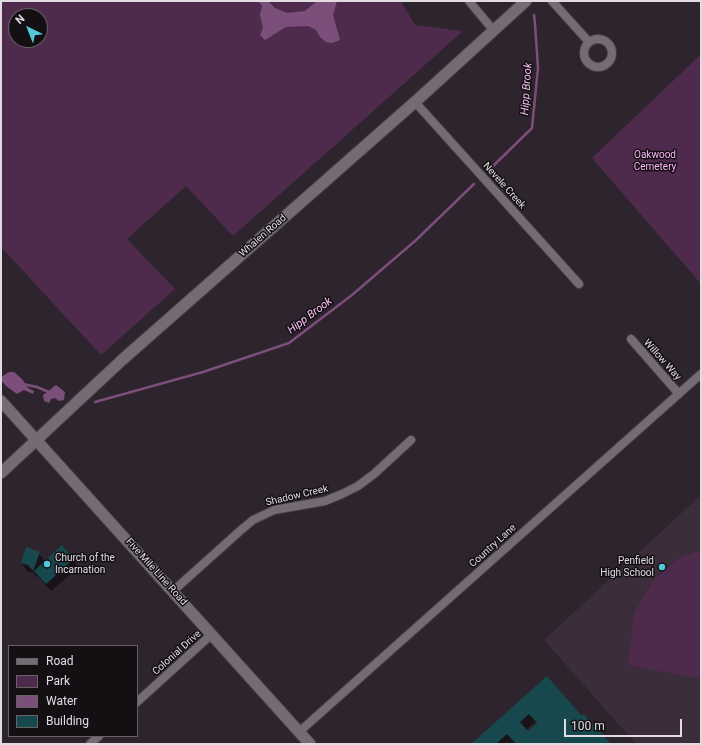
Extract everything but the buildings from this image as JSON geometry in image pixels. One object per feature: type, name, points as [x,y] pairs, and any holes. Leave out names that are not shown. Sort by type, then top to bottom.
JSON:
[{"type":"street","points":[[469,1],[494,31]]},
{"type":"street","name":"Whalen Road","points":[[1,472],[122,360],[415,102],[526,1]]},
{"type":"street","points":[[552,1],[589,42]]},
{"type":"street","name":"Nevele Creek","points":[[415,102],[579,284]]},
{"type":"street","name":"Willow Way","points":[[631,339],[679,394]]},
{"type":"street","name":"Country Lane","points":[[299,732],[701,374]]},
{"type":"street","name":"Five Mile Line Road","points":[[1,401],[310,744]]},
{"type":"street","name":"Shadow Creek","points":[[173,591],[253,520],[274,510],[325,501],[358,486],[374,474],[411,440]]},
{"type":"street","name":"Colonial Drive","points":[[138,701],[212,634]]},
{"type":"street","points":[[90,744],[98,737]]},
{"type":"shaded area","name":"Penfield High School","points":[[701,495],[701,744],[636,744],[544,640]]},
{"type":"green space","points":[[1,1],[401,1],[415,25],[463,31],[233,236],[186,186],[127,239],[175,289],[101,355],[1,247]]},
{"type":"green space","name":"Oakwood Cemetery","points":[[701,54],[701,284],[592,158]]},
{"type":"green space","points":[[701,550],[701,679],[628,665],[634,613],[654,580],[678,559]]},
{"type":"water","points":[[258,1],[268,1],[275,8],[287,13],[305,11],[317,1],[337,1],[333,15],[340,40],[332,43],[326,42],[320,37],[316,30],[308,26],[286,27],[265,40],[260,35],[263,28],[260,15],[262,6]]},
{"type":"water","points":[[9,372],[14,372],[22,379],[28,388],[34,391],[33,394],[24,390],[17,394],[6,386],[1,380],[1,377]]},
{"type":"water","points":[[56,385],[65,392],[64,400],[59,401],[55,398],[51,399],[49,403],[44,401],[43,395]]},
{"type":"waterway","name":"Hipp Brook","points":[[489,170],[532,128],[538,68],[534,15]]},
{"type":"waterway","name":"Hipp Brook","points":[[95,402],[203,372],[289,343],[352,295],[415,241],[474,184]]},
{"type":"waterway","name":"Hipp Brook","points":[[23,384],[37,387],[49,392]]},
{"type":"place","name":"Church of the Incarnation","points":[[47,564]]},
{"type":"place","name":"Penfield High School","points":[[662,567]]}]
